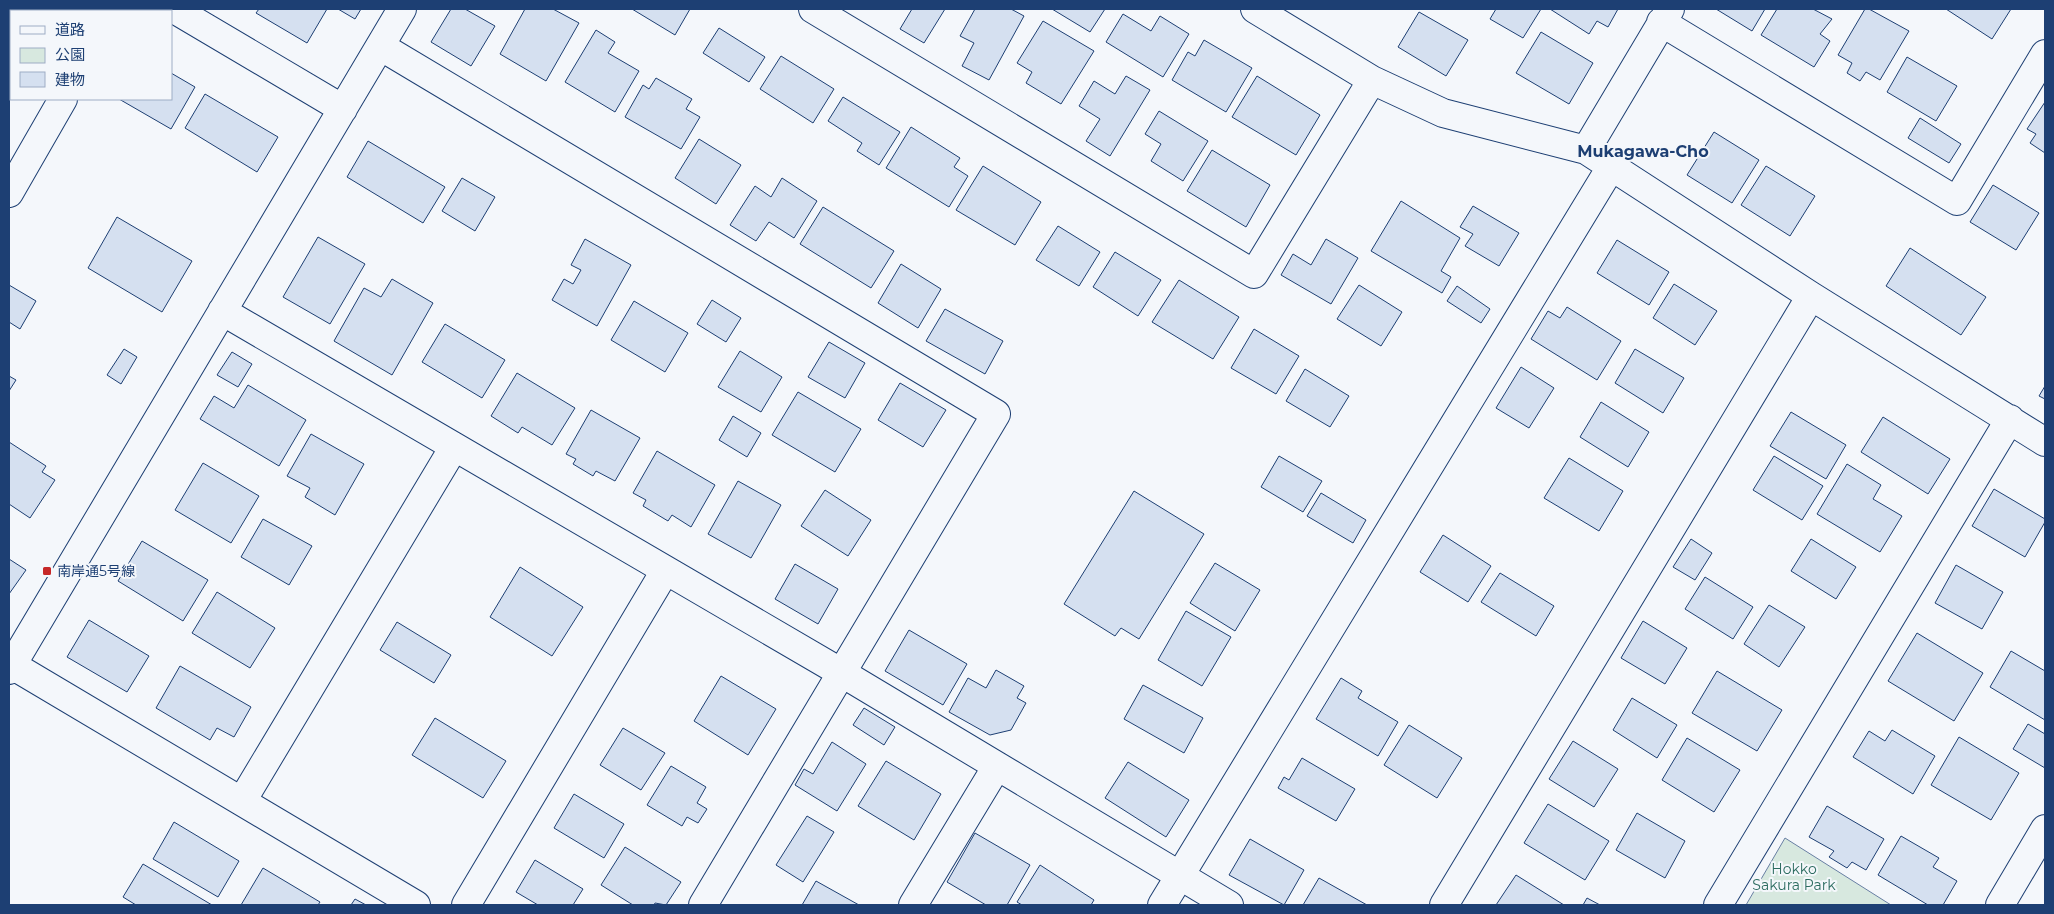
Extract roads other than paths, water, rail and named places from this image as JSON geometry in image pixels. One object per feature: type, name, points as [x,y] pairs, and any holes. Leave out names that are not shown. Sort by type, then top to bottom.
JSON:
[{"type":"street","points":[[174,9],[343,109]]},
{"type":"street","points":[[402,9],[10,667],[242,801],[416,905]]},
{"type":"street","points":[[813,9],[1254,274],[1372,80]]},
{"type":"street","points":[[1255,9],[1372,80],[1443,113],[1586,150],[1811,296],[2045,442]]},
{"type":"street","points":[[1586,150],[1665,16],[1957,202],[2045,54]]},
{"type":"street","points":[[380,46],[996,414],[703,905]]},
{"type":"street","points":[[9,194],[63,100]]},
{"type":"street","points":[[1162,905],[1611,167]]},
{"type":"street","points":[[1444,905],[1811,296]]},
{"type":"street","points":[[222,311],[842,673],[1229,905]]},
{"type":"street","points":[[1718,905],[2010,419]]},
{"type":"street","points":[[242,801],[454,447]]},
{"type":"street","points":[[466,905],[665,571]]},
{"type":"street","points":[[913,905],[997,766]]},
{"type":"street","points":[[2000,905],[2045,829]]},
{"type":"place","name":"南岸通5号線","points":[[47,571]]},
{"type":"district","name":"Mukagawa-Cho","points":[[1643,151]]},
{"type":"park label","name":"Hokko Sakura Park","points":[[1794,878]]}]
